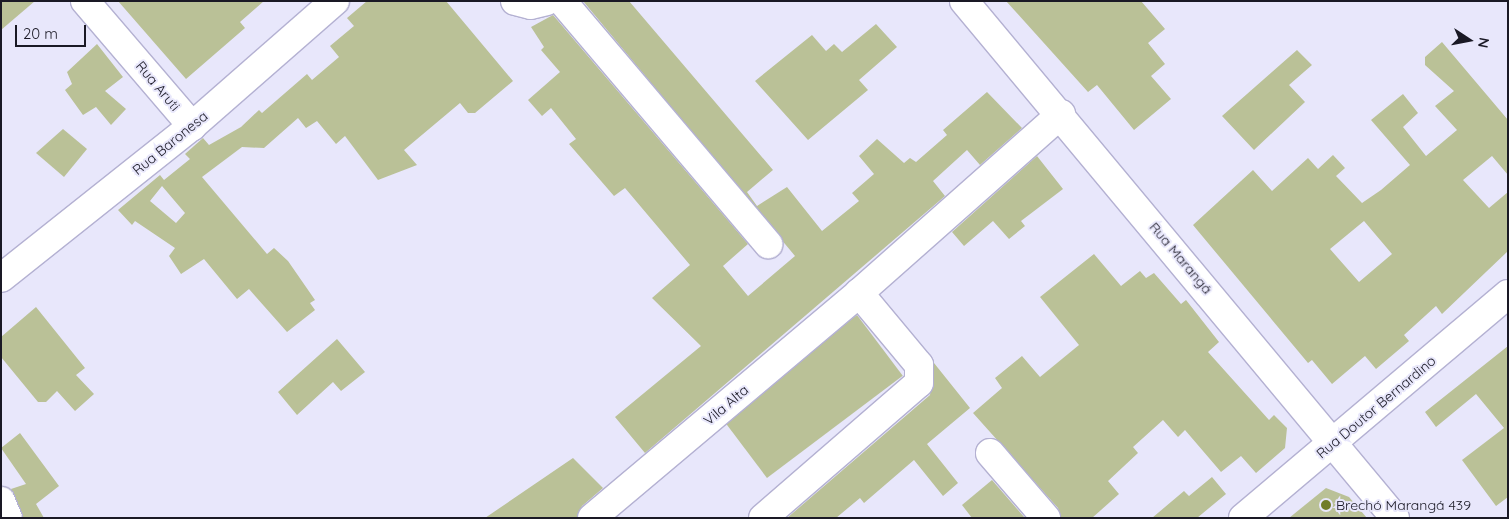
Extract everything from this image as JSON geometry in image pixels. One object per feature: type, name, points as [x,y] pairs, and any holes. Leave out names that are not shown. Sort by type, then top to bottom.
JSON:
[{"type":"street","name":"Rua Aruti","points":[[85,1],[192,126]]},
{"type":"street","name":"Rua Baronesa","points":[[1,278],[192,126],[335,1]]},
{"type":"street","points":[[515,1],[530,5],[547,1]]},
{"type":"street","points":[[562,1],[768,244]]},
{"type":"street","name":"Rua Marangá","points":[[964,1],[1395,518]]},
{"type":"street","name":"Vila Alta","points":[[592,518],[859,293],[1060,114]]},
{"type":"street","points":[[763,518],[919,383],[919,365],[859,293]]},
{"type":"street","name":"Rua Doutor Bernardino","points":[[1243,518],[1508,294]]},
{"type":"street","points":[[990,453],[1046,518]]},
{"type":"street","points":[[1,500],[8,518]]},
{"type":"building","points":[[1,1],[35,1],[1,30]]},
{"type":"building","points":[[118,1],[264,1],[240,22],[245,28],[186,79]]},
{"type":"building","points":[[367,1],[446,1],[513,81],[475,113],[468,113],[460,103],[404,150],[417,165],[378,180],[345,136],[336,144],[317,121],[306,128],[298,118],[264,148],[242,147],[202,177],[267,254],[274,248],[288,261],[315,300],[310,303],[315,310],[287,332],[249,289],[237,299],[204,259],[181,274],[169,256],[175,248],[135,221],[132,225],[118,210],[160,175],[164,180],[190,159],[185,154],[203,138],[209,145],[241,127],[259,110],[262,113],[307,74],[312,80],[339,57],[330,46],[354,26],[347,18]],"holes":[[[162,186],[185,213],[176,223],[150,201]]]},
{"type":"building","points":[[583,1],[629,1],[773,170],[747,192],[757,206],[787,187],[822,231],[859,201],[852,193],[874,174],[859,156],[877,139],[904,163],[910,158],[916,162],[947,135],[943,130],[987,92],[1022,128],[980,165],[967,150],[933,181],[945,196],[645,453],[615,417],[701,346],[652,298],[690,265],[625,188],[614,196],[569,144],[576,139],[551,108],[542,116],[528,100],[560,72],[541,50],[544,47],[531,27],[553,15],[748,244],[723,266],[748,296],[795,256]]},
{"type":"building","points":[[1006,1],[1141,1],[1165,29],[1148,43],[1165,64],[1151,76],[1171,99],[1134,130],[1097,85],[1088,92]]},
{"type":"building","points":[[876,24],[897,47],[859,80],[868,90],[808,140],[755,81],[812,35],[826,51],[834,44],[842,52]]},
{"type":"building","points":[[1442,42],[1508,120],[1508,175],[1492,156],[1463,180],[1489,208],[1508,192],[1508,251],[1442,314],[1436,306],[1404,335],[1409,341],[1376,369],[1365,356],[1332,384],[1312,360],[1308,363],[1193,225],[1253,170],[1272,191],[1308,158],[1318,169],[1333,155],[1345,168],[1336,176],[1362,203],[1381,190],[1410,165],[1371,120],[1403,94],[1418,113],[1403,127],[1426,156],[1457,130],[1435,106],[1454,91],[1425,65],[1425,57]],"holes":[[[1364,221],[1392,254],[1359,282],[1330,249]]]},
{"type":"building","points":[[97,44],[123,77],[105,91],[126,109],[111,125],[96,107],[83,115],[65,90],[72,84],[67,72]]},
{"type":"building","points":[[1297,50],[1312,65],[1289,85],[1305,102],[1254,150],[1222,116]]},
{"type":"building","points":[[63,129],[87,149],[64,177],[36,153]]},
{"type":"building","points":[[1037,156],[1063,189],[1021,221],[1025,226],[1009,239],[993,221],[964,246],[952,232]]},
{"type":"building","points":[[1094,254],[1121,286],[1140,271],[1146,278],[1154,273],[1181,304],[1186,300],[1219,342],[1208,352],[1269,420],[1274,415],[1287,428],[1285,448],[1256,473],[1241,456],[1221,472],[1185,430],[1178,437],[1163,420],[1133,447],[1138,453],[1108,481],[1119,494],[1092,518],[1061,518],[1058,508],[973,413],[1002,388],[995,378],[1022,356],[1040,377],[1079,345],[1040,297]]},
{"type":"building","points":[[36,307],[85,368],[76,375],[94,394],[75,411],[57,391],[46,402],[38,402],[1,357],[1,337]]},
{"type":"building","points":[[857,315],[903,376],[767,478],[721,417]]},
{"type":"building","points":[[337,339],[365,372],[341,391],[333,382],[297,415],[278,392]]},
{"type":"building","points":[[1508,346],[1508,497],[1496,506],[1462,460],[1504,428],[1476,394],[1436,427],[1425,412]]},
{"type":"building","points":[[934,363],[970,408],[927,444],[958,483],[943,496],[914,460],[864,503],[860,498],[836,518],[787,518],[930,395]]},
{"type":"building","points":[[20,433],[59,486],[36,504],[44,518],[23,518],[11,489],[26,484],[1,448]]},
{"type":"building","points":[[573,458],[603,488],[582,506],[577,518],[485,518]]},
{"type":"building","points":[[1212,477],[1226,494],[1197,518],[1152,518],[1184,491],[1189,496]]},
{"type":"building","points":[[992,480],[1025,518],[972,518],[962,505]]},
{"type":"building","name":"Brechó Marangá 439","points":[[1326,488],[1349,497],[1367,518],[1289,518]]},
{"type":"place","name":"Brechó Marangá 439","points":[[1326,505]]}]
